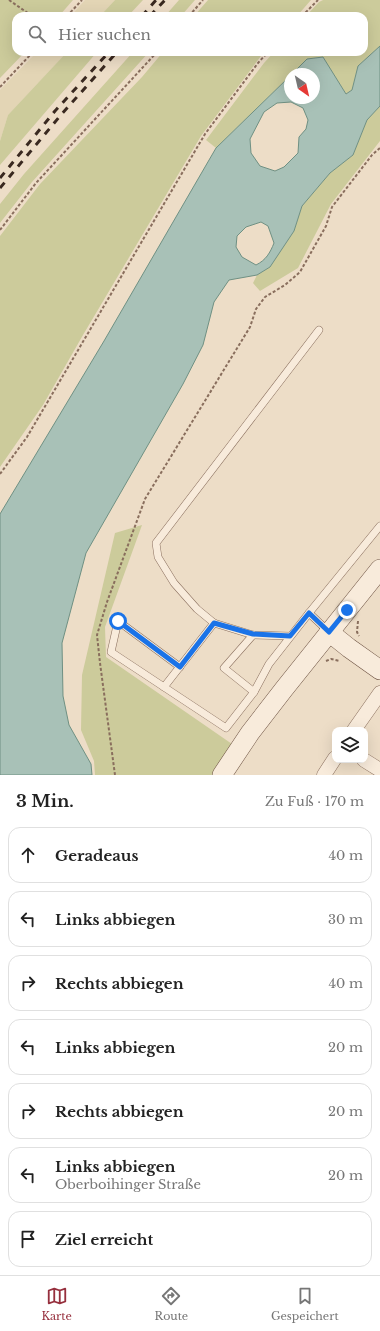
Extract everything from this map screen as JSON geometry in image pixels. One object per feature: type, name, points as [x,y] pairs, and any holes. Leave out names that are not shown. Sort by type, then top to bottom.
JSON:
[{"type":"main road","points":[[222,775],[260,721],[380,569]]},
{"type":"main road","points":[[329,632],[380,670]]},
{"type":"street","points":[[356,727],[380,694]]},
{"type":"street","points":[[368,762],[380,770]]},
{"type":"street","points":[[324,775],[332,763]]},
{"type":"lane","points":[[290,636],[253,634],[214,623],[198,609],[174,583],[158,557],[156,543],[319,330]]},
{"type":"lane","points":[[180,667],[118,621],[111,652],[226,728],[254,692],[269,664],[290,636],[380,526]]},
{"type":"lane","points":[[309,613],[329,632]]},
{"type":"lane","points":[[164,687],[214,623]]},
{"type":"lane","points":[[253,634],[224,668],[254,692]]},
{"type":"path","points":[[9,0],[26,12]]},
{"type":"path","points":[[71,12],[82,0]]},
{"type":"path","points":[[192,12],[203,0]]},
{"type":"path","points":[[306,12],[318,0]]},
{"type":"path","points":[[0,87],[29,56]]},
{"type":"path","points":[[0,230],[36,183],[153,56]]},
{"type":"path","points":[[0,474],[27,437],[206,134],[264,56]]},
{"type":"path","points":[[115,775],[97,635],[107,602],[145,499],[250,327],[256,310],[265,297],[285,285],[300,272],[326,226],[332,206],[372,155],[380,148]]},
{"type":"shaded area","points":[[85,0],[115,0],[104,12],[74,12]]},
{"type":"shaded area","points":[[380,46],[380,106],[367,120],[353,155],[330,173],[302,206],[294,231],[270,267],[257,275],[229,280],[214,302],[203,345],[183,384],[86,553],[62,643],[63,696],[69,725],[91,764],[92,775],[0,775],[0,514],[104,341],[216,148],[284,82],[284,102],[277,103],[264,112],[250,139],[251,153],[260,166],[275,171],[284,167],[298,153],[299,137],[306,129],[308,120],[303,108],[295,104],[320,104],[320,68],[298,68],[307,59],[323,57],[346,94],[352,90],[358,66]],"holes":[[[261,222],[268,226],[274,243],[267,256],[256,265],[242,257],[236,247],[237,236],[246,227]]]},
{"type":"shaded area","points":[[33,56],[63,56],[8,115],[0,141],[0,90]]},
{"type":"green space","points":[[0,0],[73,0],[62,12],[12,12],[12,56],[21,56],[0,78]]},
{"type":"green space","points":[[115,0],[143,0],[132,12],[104,12]]},
{"type":"green space","points":[[179,0],[195,0],[184,12],[168,12]]},
{"type":"green space","points":[[208,0],[311,0],[300,12],[198,12]]},
{"type":"green space","points":[[323,0],[380,0],[380,46],[358,66],[352,90],[346,94],[323,57],[307,59],[298,68],[284,68],[284,82],[216,148],[206,140],[270,56],[368,56],[368,12],[310,12]]},
{"type":"green space","points":[[63,56],[94,56],[0,165],[0,141],[8,115]]},
{"type":"green space","points":[[129,56],[145,56],[32,182],[0,223],[0,204],[24,174]]},
{"type":"green space","points":[[160,56],[261,56],[201,136],[43,405],[0,467],[0,236],[40,184],[142,77]]},
{"type":"green space","points":[[380,106],[380,141],[331,204],[298,268],[260,291],[253,283],[257,275],[270,267],[294,231],[302,206],[330,173],[353,155],[367,120]]},
{"type":"green space","points":[[142,525],[105,627],[106,657],[232,744],[213,775],[95,775],[94,761],[81,730],[82,675],[115,533]]},
{"type":"railway","points":[[146,12],[156,0]]},
{"type":"railway","points":[[154,12],[165,0]]},
{"type":"railway","points":[[0,178],[55,111],[105,56]]},
{"type":"railway","points":[[0,188],[60,116],[113,56]]},
{"type":"route","points":[[118,621],[180,667],[214,623],[253,634],[290,636],[309,613],[329,632],[347,610]]}]
